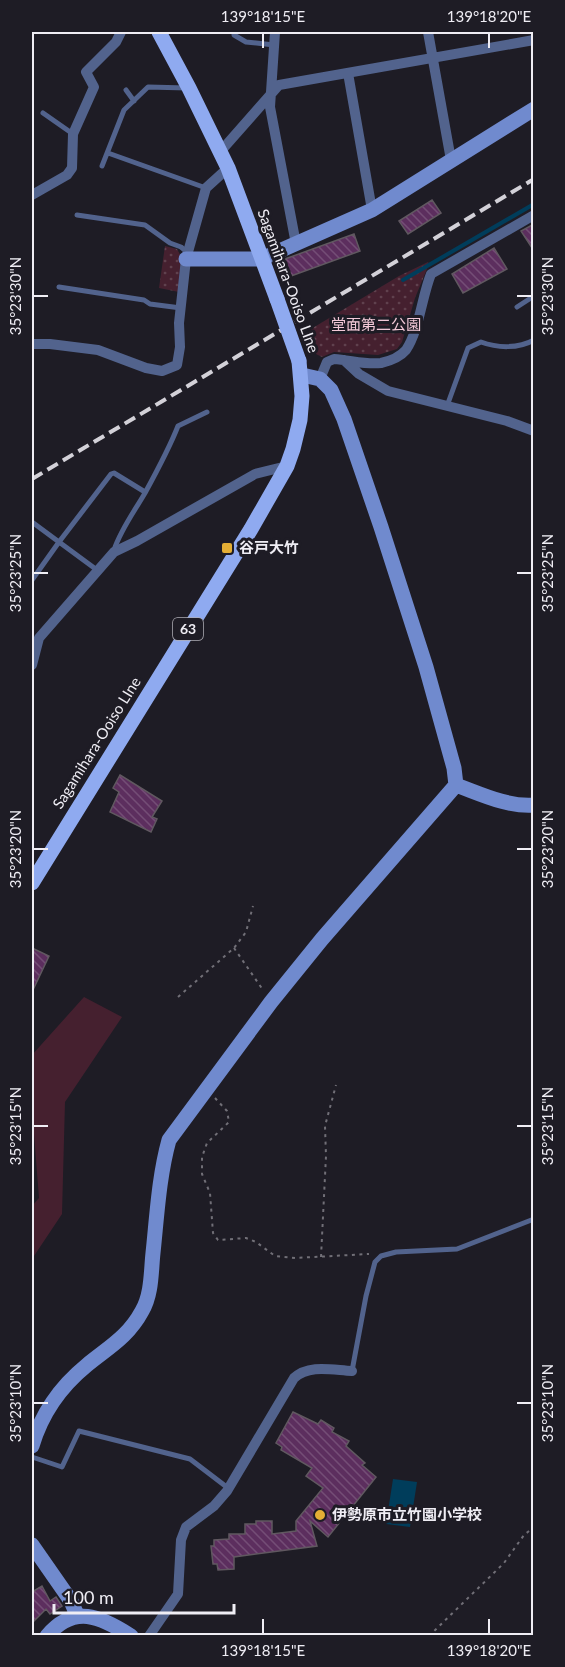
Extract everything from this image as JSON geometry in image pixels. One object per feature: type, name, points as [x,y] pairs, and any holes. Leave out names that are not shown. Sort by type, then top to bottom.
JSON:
[{"type":"main road","name":"Sagamihara-Ooiso LIne","points":[[32,883],[251,529],[287,466],[300,420],[301,368],[277,299],[228,168],[159,32]]},
{"type":"street","points":[[32,195],[67,175],[72,168],[73,134],[94,87],[86,72],[116,42],[121,32]]},
{"type":"street","points":[[275,32],[270,107],[296,244]]},
{"type":"street","points":[[428,32],[451,160]]},
{"type":"street","points":[[220,152],[279,85],[534,40]]},
{"type":"street","points":[[348,74],[372,210]]},
{"type":"street","points":[[187,256],[261,259],[372,210],[534,109]]},
{"type":"street","points":[[32,344],[98,350],[146,368],[162,371],[177,365],[187,256],[206,188],[228,168]]},
{"type":"street","points":[[320,378],[327,362],[334,359],[381,363],[395,359],[405,350],[415,329],[431,274],[534,215]]},
{"type":"street","points":[[343,360],[359,374],[388,392],[507,421],[534,431]]},
{"type":"street","points":[[32,1446],[37,1428],[50,1402],[87,1365],[121,1340],[135,1324],[144,1308],[150,1286],[162,1166],[169,1140],[271,1002],[322,939],[456,785],[454,768],[426,668],[344,419],[331,390],[320,378],[301,368]]},
{"type":"street","points":[[32,665],[39,638],[114,552],[255,474],[287,466]]},
{"type":"street","points":[[456,785],[504,802],[521,806],[534,805]]},
{"type":"street","points":[[149,1635],[178,1594],[181,1540],[186,1527],[214,1506],[228,1488],[294,1378],[301,1371],[314,1369],[351,1371]]},
{"type":"street","points":[[32,1545],[72,1601],[77,1615]]},
{"type":"street","points":[[47,1635],[63,1620],[77,1615],[90,1616],[116,1626],[131,1635]]},
{"type":"lane","points":[[234,32],[234,35],[246,42],[274,45]]},
{"type":"lane","points":[[102,166],[124,110],[148,87],[189,88]]},
{"type":"lane","points":[[126,90],[134,101]]},
{"type":"lane","points":[[43,113],[73,134]]},
{"type":"lane","points":[[108,153],[206,188]]},
{"type":"lane","points":[[77,215],[145,225],[170,243],[181,247],[187,256]]},
{"type":"lane","points":[[59,287],[181,308]]},
{"type":"lane","points":[[517,307],[534,296]]},
{"type":"lane","points":[[447,406],[468,348],[481,342],[494,347],[528,343],[534,340]]},
{"type":"lane","points":[[114,552],[118,538],[172,442],[178,426],[207,412]]},
{"type":"lane","points":[[32,580],[111,474],[114,472],[145,492]]},
{"type":"lane","points":[[32,522],[98,571]]},
{"type":"lane","points":[[351,1371],[366,1296],[375,1262],[381,1256],[396,1252],[457,1249],[534,1219]]},
{"type":"lane","points":[[32,1457],[62,1467],[79,1431],[190,1459],[228,1488]]},
{"type":"path","points":[[178,997],[234,948],[246,932],[253,906]]},
{"type":"path","points":[[234,948],[271,1002]]},
{"type":"path","points":[[321,1257],[326,1156],[325,1126],[336,1085]]},
{"type":"path","points":[[207,1089],[230,1116],[228,1125],[207,1143],[202,1157],[202,1174],[210,1193],[213,1233],[218,1240],[246,1238],[256,1242],[275,1256],[295,1258],[369,1254],[381,1256]]},
{"type":"path","points":[[429,1635],[504,1563],[524,1535],[534,1527]]},
{"type":"green space","points":[[165,246],[177,249],[182,258],[179,292],[159,288]]},
{"type":"green space","name":"堂面第二公園","points":[[428,262],[402,342],[397,349],[378,355],[334,352],[322,357],[316,354],[310,335],[311,329],[399,276]]},
{"type":"green space","points":[[84,997],[122,1017],[65,1102],[62,1214],[32,1259],[32,1206],[39,1198],[32,1109],[32,1055]]},
{"type":"water","points":[[393,1479],[417,1482],[410,1527],[386,1524]]},
{"type":"building","points":[[432,200],[441,213],[408,234],[399,221]]},
{"type":"building","points":[[534,224],[534,251],[521,231]]},
{"type":"building","points":[[354,234],[360,251],[291,276],[285,259]]},
{"type":"building","points":[[494,248],[507,269],[463,293],[452,274]]},
{"type":"building","points":[[120,775],[162,801],[152,817],[157,819],[151,832],[110,812],[119,792],[113,788]]},
{"type":"building","points":[[32,948],[49,956],[32,992]]},
{"type":"building","points":[[293,1412],[318,1424],[321,1420],[334,1428],[332,1432],[349,1441],[346,1446],[365,1463],[362,1465],[376,1477],[328,1537],[310,1521],[317,1546],[234,1557],[234,1569],[218,1570],[217,1564],[213,1564],[211,1546],[214,1546],[214,1540],[229,1539],[229,1534],[245,1534],[245,1524],[256,1524],[256,1521],[272,1521],[272,1534],[296,1531],[296,1521],[323,1488],[306,1476],[312,1468],[281,1450],[282,1447],[276,1443]]},
{"type":"building","points":[[42,1586],[50,1601],[56,1597],[62,1606],[50,1614],[46,1609],[32,1623],[32,1592]]},
{"type":"waterway","points":[[403,280],[534,204]]},
{"type":"railway","points":[[32,479],[534,179]]},
{"type":"place","name":"谷戸大竹","points":[[227,548]]},
{"type":"place","name":"伊勢原市立竹園小学校","points":[[320,1515]]}]
